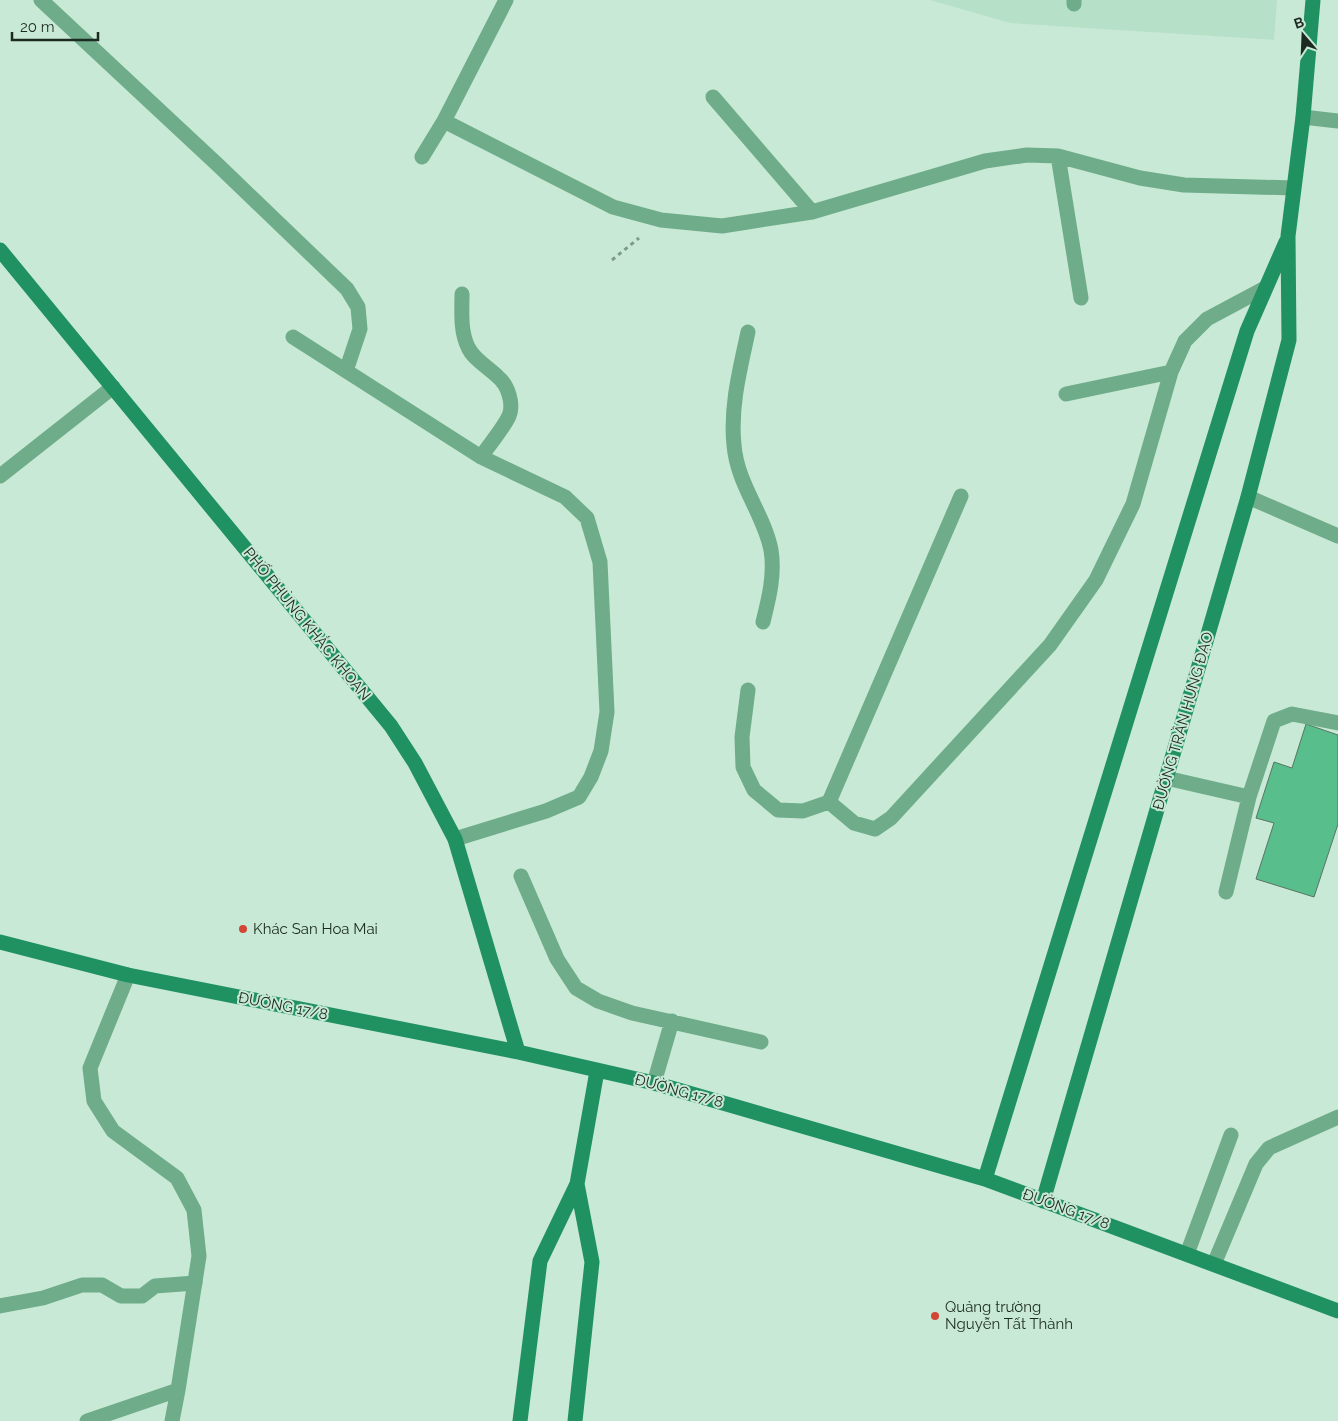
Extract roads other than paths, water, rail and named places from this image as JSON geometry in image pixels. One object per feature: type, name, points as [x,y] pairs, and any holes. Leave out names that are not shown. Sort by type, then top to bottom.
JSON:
[{"type":"street","points":[[41,0],[347,289],[358,307],[360,330],[346,371]]},
{"type":"street","points":[[422,157],[444,121],[506,0]]},
{"type":"street","name":"ĐƯỜNG TRẦN HƯNG ĐẠO","points":[[1043,1201],[1248,497],[1289,340],[1288,236],[1303,117],[1313,0]]},
{"type":"street","points":[[713,97],[812,212]]},
{"type":"street","points":[[1303,117],[1338,121]]},
{"type":"street","points":[[444,121],[613,207],[661,220],[722,226],[812,212],[985,161],[1027,155],[1058,156],[1140,178],[1184,185],[1293,188]]},
{"type":"street","points":[[1058,156],[1081,298]]},
{"type":"street","name":"ĐƯỜNG TRẦN HƯNG ĐẠO","points":[[986,1179],[1247,331],[1288,236]]},
{"type":"street","name":"PHỐ PHÙNG KHẮC KHOAN","points":[[0,250],[391,726],[415,763],[455,839],[518,1052]]},
{"type":"street","points":[[829,802],[854,824],[875,829],[891,818],[1050,645],[1096,580],[1133,504],[1171,372],[1185,341],[1208,319],[1265,288]]},
{"type":"street","points":[[462,294],[462,330],[468,348],[501,379],[507,389],[511,402],[510,415],[481,458]]},
{"type":"street","points":[[748,332],[735,394],[734,446],[744,485],[771,550],[772,586],[763,622]]},
{"type":"street","points":[[294,337],[481,458],[565,497],[587,518],[600,562],[607,712],[601,751],[591,777],[579,797],[546,811],[455,839]]},
{"type":"street","points":[[1066,394],[1171,372]]},
{"type":"street","points":[[0,476],[113,387]]},
{"type":"street","points":[[748,690],[742,737],[743,767],[754,790],[778,810],[803,811],[829,802],[961,496]]},
{"type":"street","points":[[1248,497],[1338,536]]},
{"type":"street","points":[[1226,892],[1249,797],[1274,720],[1292,714],[1338,723]]},
{"type":"street","points":[[1166,778],[1249,797]]},
{"type":"street","points":[[521,876],[557,959],[576,988],[598,1001],[632,1013],[761,1042]]},
{"type":"street","name":"ĐƯỜNG 17/8","points":[[0,942],[128,975],[518,1052],[654,1083],[986,1179],[1338,1311]]},
{"type":"street","points":[[128,975],[90,1068],[94,1101],[113,1131],[177,1178],[194,1210],[199,1256],[172,1421]]},
{"type":"street","points":[[654,1083],[672,1021]]},
{"type":"street","points":[[520,1421],[540,1261],[577,1184],[597,1071]]},
{"type":"street","points":[[1214,1264],[1256,1164],[1269,1148],[1338,1117]]},
{"type":"street","points":[[1187,1254],[1231,1135]]},
{"type":"street","points":[[575,1421],[592,1262],[577,1184]]},
{"type":"street","points":[[0,1306],[43,1298],[82,1285],[102,1285],[120,1296],[142,1296],[155,1286],[195,1283]]},
{"type":"street","points":[[88,1421],[178,1390]]},
{"type":"place","name":"Khác San Hoa Mai","points":[[243,929]]},
{"type":"place","name":"Quảng trường Nguyễn Tất Thành","points":[[935,1316]]}]
